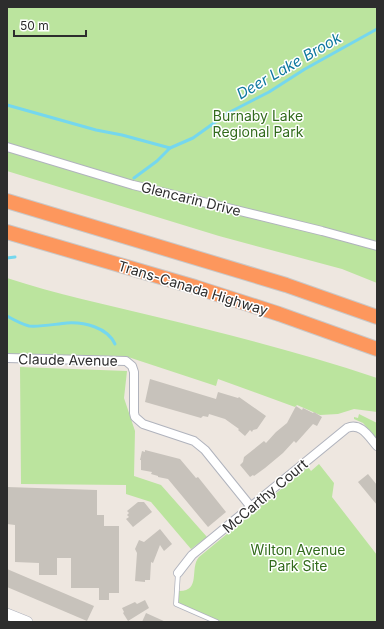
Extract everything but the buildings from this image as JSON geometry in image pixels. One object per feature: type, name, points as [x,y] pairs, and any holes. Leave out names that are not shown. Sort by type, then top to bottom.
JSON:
[{"type":"highway","points":[[7,202],[272,280],[377,318]]},
{"type":"highway","name":"Trans-Canada Highway","points":[[7,232],[195,287],[279,314],[377,349]]},
{"type":"main road","points":[[9,617],[27,622]]},
{"type":"street","name":"Glencarin Drive","points":[[7,147],[133,185],[322,231],[377,246]]},
{"type":"street","name":"Claude Avenue","points":[[7,358],[123,360],[129,363],[134,372],[135,417],[143,424],[194,441],[205,450],[250,507]]},
{"type":"street","name":"McCarthy Court","points":[[178,573],[192,555],[347,428],[356,426],[361,428],[377,446]]},
{"type":"lane","points":[[178,573],[176,604],[217,622]]},
{"type":"green space","name":"Burnaby Lake Regional Park","points":[[7,7],[377,7],[377,283],[342,269],[219,236],[7,171]]},
{"type":"green space","points":[[7,278],[63,294],[268,345],[377,378],[377,412],[354,409],[338,414],[320,415],[297,405],[295,407],[218,379],[216,386],[125,356],[7,355]]},
{"type":"green space","points":[[20,367],[127,371],[124,398],[135,431],[134,476],[161,485],[207,537],[191,549],[151,502],[126,494],[126,485],[21,484]]},
{"type":"green space","points":[[359,414],[377,423],[377,439],[363,423],[354,419],[354,417],[358,418]]},
{"type":"green space","name":"Wilton Avenue Park Site","points":[[319,464],[334,483],[332,497],[377,555],[377,622],[217,622],[176,604],[178,591],[190,588],[193,584],[196,562],[199,557],[308,467],[311,471]]},
{"type":"waterway","name":"Deer Lake Brook","points":[[134,178],[157,161],[170,148],[193,138],[228,113],[269,92],[305,69],[377,29]]},
{"type":"waterway","points":[[7,105],[96,130],[122,135],[170,148]]},
{"type":"waterway","name":"Deer Lake Brook","points":[[7,258],[15,257]]},
{"type":"waterway","points":[[7,316],[29,326],[81,323],[107,333],[115,344]]}]
